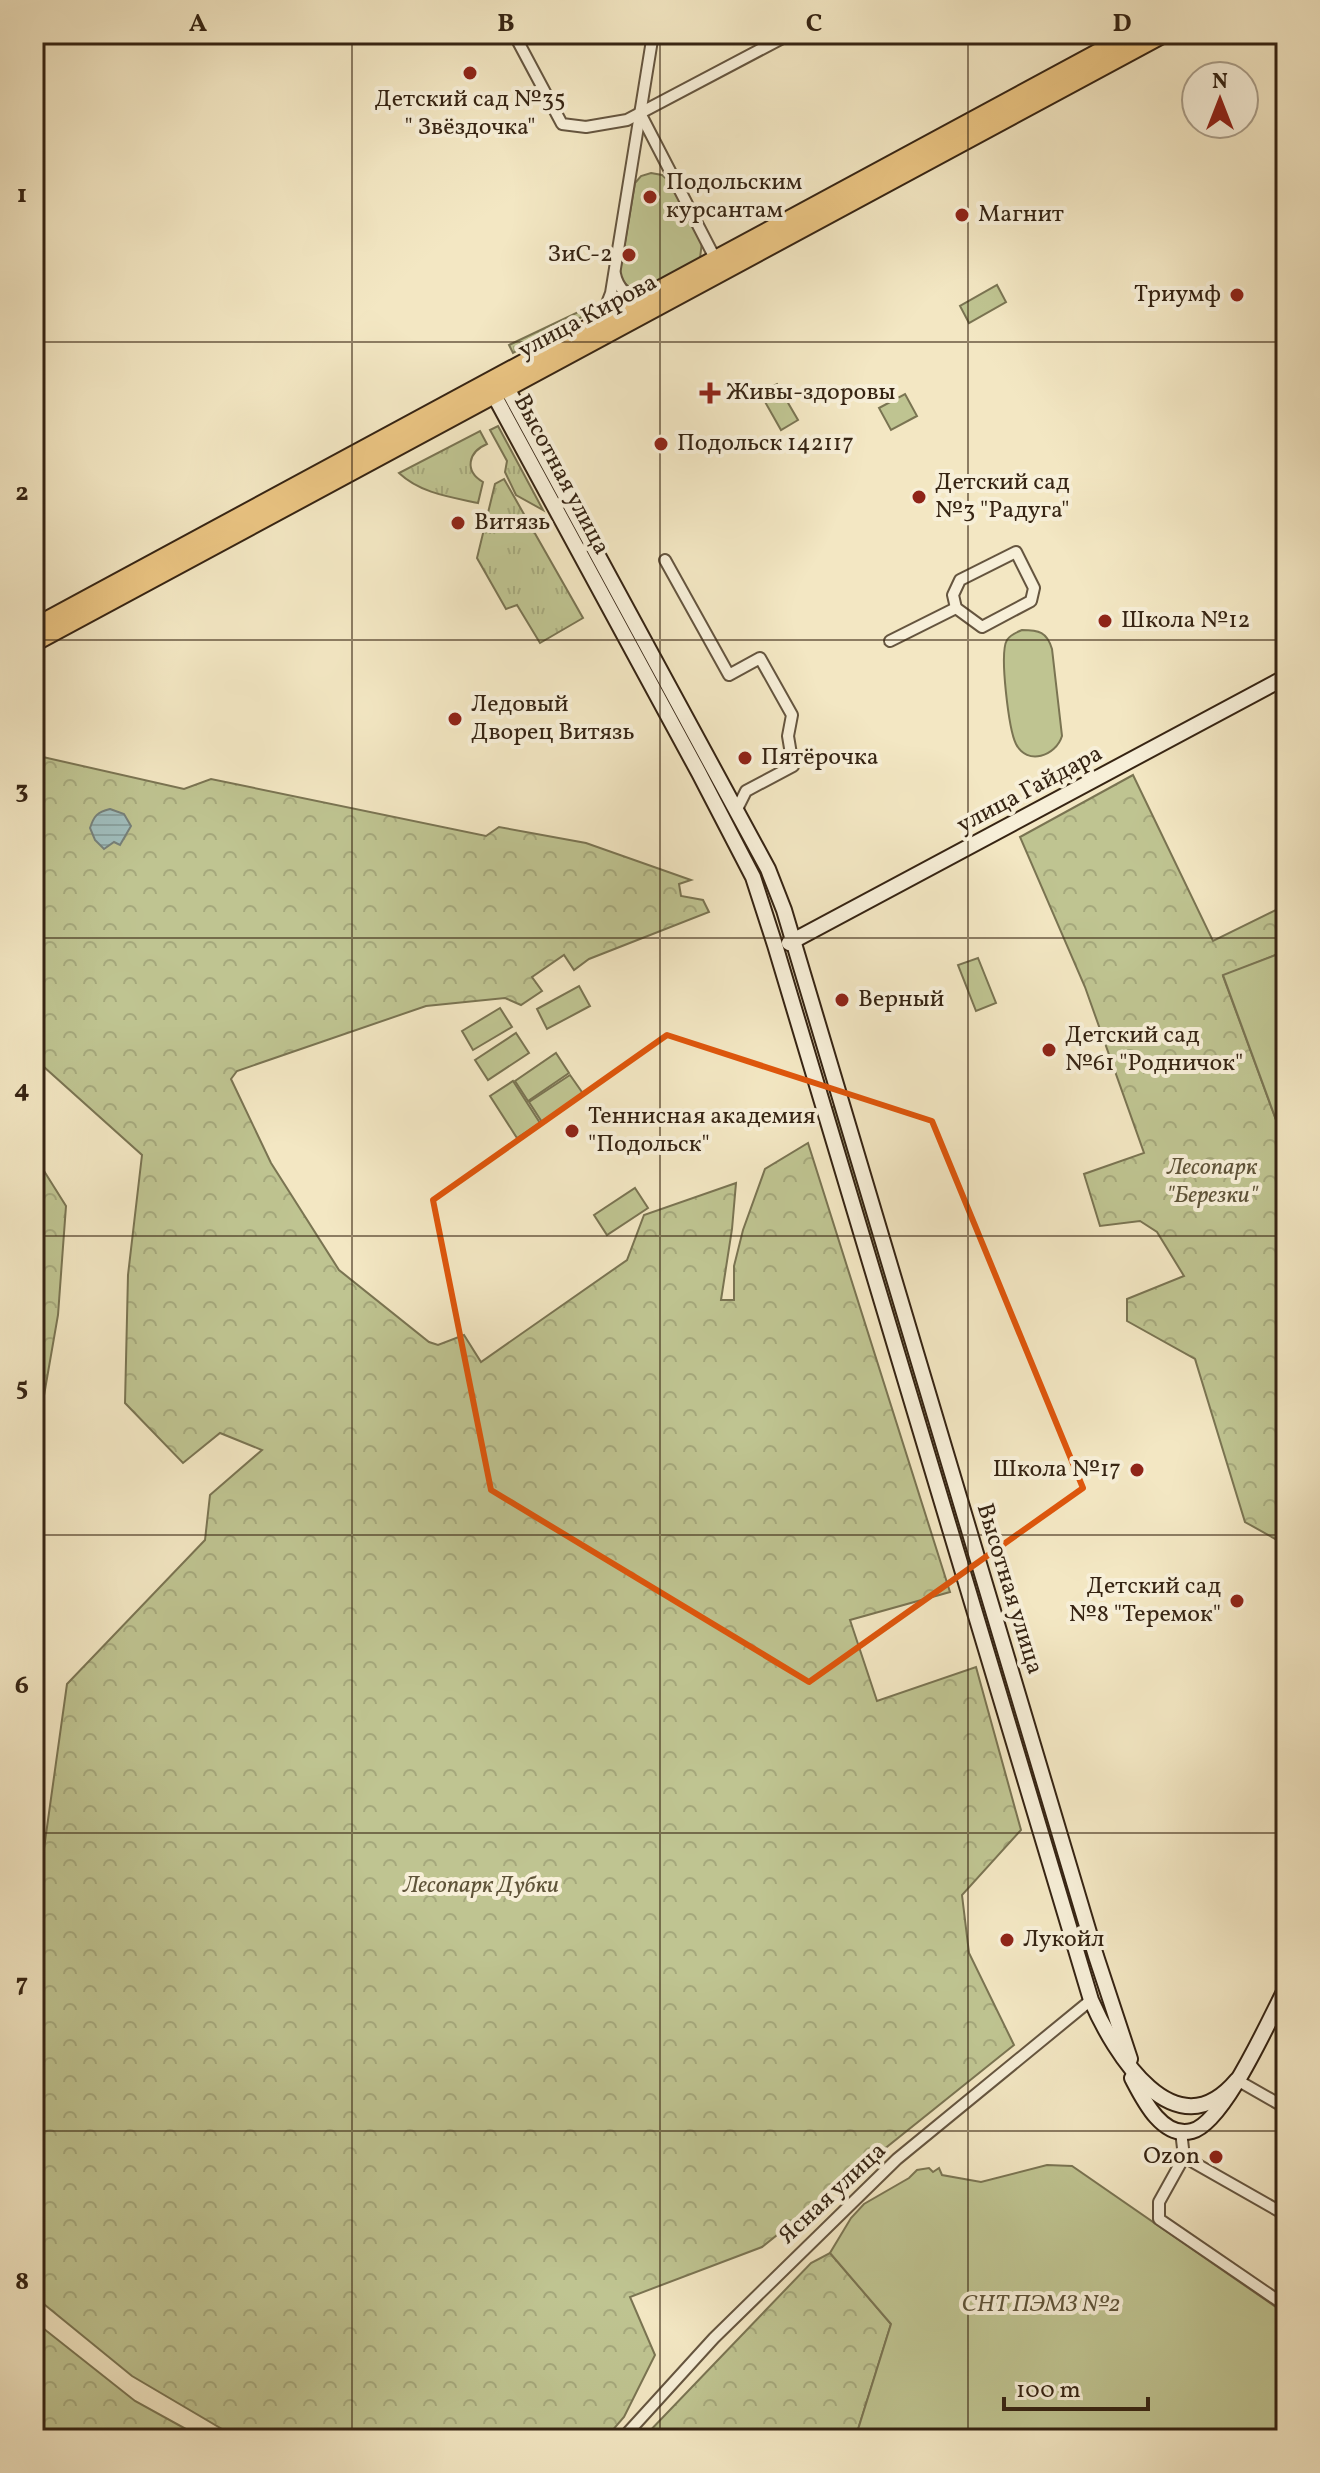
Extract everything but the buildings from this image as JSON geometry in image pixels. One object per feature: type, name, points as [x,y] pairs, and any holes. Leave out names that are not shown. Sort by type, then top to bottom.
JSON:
[{"type":"main road","name":"улица Кирова","points":[[34,627],[659,306],[719,265],[1132,34]]},
{"type":"main road","name":"улица Кирова","points":[[34,643],[498,387],[601,319],[719,265],[1164,34]]},
{"type":"street","points":[[514,34],[562,124],[586,127],[627,120],[790,34]]},
{"type":"street","points":[[601,319],[611,293],[653,34]]},
{"type":"street","points":[[640,113],[719,265]]},
{"type":"street","points":[[614,272],[621,288],[635,301],[659,306]]},
{"type":"street","name":"Высотная улица","points":[[498,387],[707,774],[753,877],[1091,2000],[1122,2059],[1138,2078]]},
{"type":"street","points":[[1016,552],[1034,588],[1031,601],[982,627],[956,608],[953,595],[960,580],[1016,552]]},
{"type":"street","points":[[665,560],[729,675],[760,658],[792,715],[788,736],[793,766],[746,791],[736,811]]},
{"type":"street","points":[[890,641],[956,608]]},
{"type":"street","name":"улица Гайдара","points":[[793,939],[1286,677]]},
{"type":"street","name":"Высотная улица","points":[[707,774],[736,811],[768,869],[793,939],[1108,1994],[1138,2078]]},
{"type":"street","points":[[769,924],[776,933],[793,939],[783,954],[781,965]]},
{"type":"street","points":[[810,1063],[828,1058]]},
{"type":"street","points":[[1122,2059],[1153,2114],[1169,2127],[1192,2131],[1202,2126],[1222,2105],[1285,1991]]},
{"type":"street","points":[[1091,2000],[1108,1994]]},
{"type":"street","name":"Ясная улица","points":[[622,2439],[714,2338],[897,2159],[1091,2000]]},
{"type":"street","points":[[1074,2013],[1092,2015],[1100,2021]]},
{"type":"street","points":[[1138,2078],[1154,2093],[1177,2104],[1201,2105],[1223,2096],[1237,2080]]},
{"type":"street","points":[[1237,2080],[1286,2108]]},
{"type":"street","points":[[1181,2131],[1184,2157],[1159,2202],[1159,2219],[1286,2306]]},
{"type":"street","points":[[1184,2157],[1286,2215]]},
{"type":"highlighted area","points":[[667,1035],[932,1121],[1083,1488],[809,1682],[491,1490],[433,1200]]},
{"type":"green space","points":[[651,173],[662,175],[671,183],[702,242],[700,258],[655,284],[633,288],[625,283],[620,272],[635,183],[641,176]]},
{"type":"green space","points":[[997,285],[1006,302],[969,323],[960,306]]},
{"type":"green space","points":[[595,304],[597,309],[513,353],[509,345]]},
{"type":"green space","points":[[777,384],[798,420],[781,430],[760,393]]},
{"type":"green space","points":[[905,394],[917,416],[891,430],[879,408]]},
{"type":"green space","points":[[498,426],[543,510],[516,495],[505,472],[507,461],[490,430]]},
{"type":"green space","points":[[480,431],[487,444],[476,452],[471,462],[473,473],[483,482],[478,503],[426,490],[399,473]]},
{"type":"green space","points":[[504,479],[583,618],[540,643],[517,605],[506,609],[477,558],[495,484]]},
{"type":"green space","points":[[1022,630],[1042,633],[1052,649],[1062,736],[1054,749],[1041,756],[1027,755],[1016,744],[1008,708],[1005,648],[1008,638]]},
{"type":"green space","name":"Лесопарк Дубки","points":[[34,755],[184,789],[211,779],[486,836],[499,827],[586,843],[691,880],[679,884],[681,896],[703,900],[709,912],[589,959],[574,970],[564,955],[532,977],[542,991],[521,1005],[505,998],[426,1006],[237,1071],[231,1079],[271,1163],[339,1270],[429,1342],[438,1345],[464,1335],[481,1362],[627,1260],[644,1215],[736,1183],[721,1300],[734,1300],[734,1266],[765,1169],[808,1143],[950,1592],[850,1620],[877,1701],[976,1667],[1021,1830],[962,1895],[969,1953],[1014,2045],[762,2247],[630,2297],[655,2355],[624,2417],[605,2439],[239,2439],[132,2376],[34,2296],[34,1920],[67,1684],[205,1540],[210,1495],[262,1450],[220,1433],[183,1463],[125,1403],[128,1275],[142,1155],[34,1058]]},
{"type":"green space","name":"Лесопарк \"Березки\"","points":[[1133,775],[1213,941],[1286,905],[1286,951],[1223,976],[1286,1147],[1286,1545],[1245,1522],[1195,1359],[1127,1321],[1127,1299],[1184,1276],[1157,1232],[1140,1221],[1100,1226],[1084,1174],[1144,1153],[1085,987],[1020,837]]},
{"type":"green space","points":[[1286,951],[1286,1147],[1223,975]]},
{"type":"green space","points":[[978,958],[996,1003],[976,1011],[958,965]]},
{"type":"green space","points":[[579,986],[590,1006],[547,1029],[537,1009]]},
{"type":"green space","points":[[500,1008],[512,1027],[473,1050],[462,1031]]},
{"type":"green space","points":[[516,1033],[529,1053],[488,1080],[475,1060]]},
{"type":"green space","points":[[556,1053],[569,1073],[528,1101],[515,1081]]},
{"type":"green space","points":[[570,1075],[584,1095],[542,1122],[529,1102]]},
{"type":"green space","points":[[513,1081],[540,1123],[517,1138],[490,1096]]},
{"type":"green space","points":[[836,1106],[929,1419],[923,1421],[830,1108]]},
{"type":"green space","points":[[34,1155],[66,1206],[58,1315],[34,1453]]},
{"type":"green space","points":[[635,1188],[648,1208],[607,1235],[594,1215]]},
{"type":"green space","points":[[931,1427],[978,1583],[972,1585],[925,1428]]},
{"type":"green space","points":[[980,1590],[1090,1954],[1083,1956],[974,1592]]},
{"type":"green space","name":"СНТ ПЭМЗ №2","points":[[1047,2165],[1072,2166],[1286,2314],[1286,2439],[855,2439],[891,2324],[830,2253],[851,2218],[864,2204],[909,2178],[917,2170],[929,2168],[933,2172],[939,2168],[942,2175],[981,2182]]},
{"type":"green space","points":[[830,2253],[891,2324],[855,2439],[642,2439],[811,2263]]},
{"type":"green space","points":[[34,2321],[135,2401],[204,2439],[34,2439]]},
{"type":"water","points":[[110,809],[124,814],[131,826],[120,845],[114,842],[104,849],[95,840],[90,828],[97,815]]},
{"type":"place","name":"Детский сад №35 \" Звёздочка\"","points":[[470,73]]},
{"type":"place","name":"Подольским курсантам","points":[[650,197]]},
{"type":"place","name":"Магнит","points":[[962,215]]},
{"type":"place","name":"ЗиС-2","points":[[629,255]]},
{"type":"place","name":"Триумф","points":[[1237,295]]},
{"type":"place","name":"Живы-здоровы","points":[[710,393]]},
{"type":"place","name":"Подольск 142117","points":[[661,444]]},
{"type":"place","name":"Детский сад №3 \"Радуга\"","points":[[919,497]]},
{"type":"place","name":"Витязь","points":[[458,523]]},
{"type":"place","name":"Школа №12","points":[[1105,621]]},
{"type":"place","name":"Ледовый Дворец Витязь","points":[[455,719]]},
{"type":"place","name":"Пятёрочка","points":[[745,758]]},
{"type":"place","name":"Верный","points":[[842,1000]]},
{"type":"place","name":"Детский сад №61 \"Родничок\"","points":[[1049,1050]]},
{"type":"place","name":"Теннисная академия \"Подольск\"","points":[[572,1131]]},
{"type":"place","name":"Школа №17","points":[[1137,1470]]},
{"type":"place","name":"Детский сад №8 \"Теремок\"","points":[[1237,1601]]},
{"type":"place","name":"Лукойл","points":[[1007,1940]]},
{"type":"place","name":"Ozon","points":[[1216,2157]]}]
